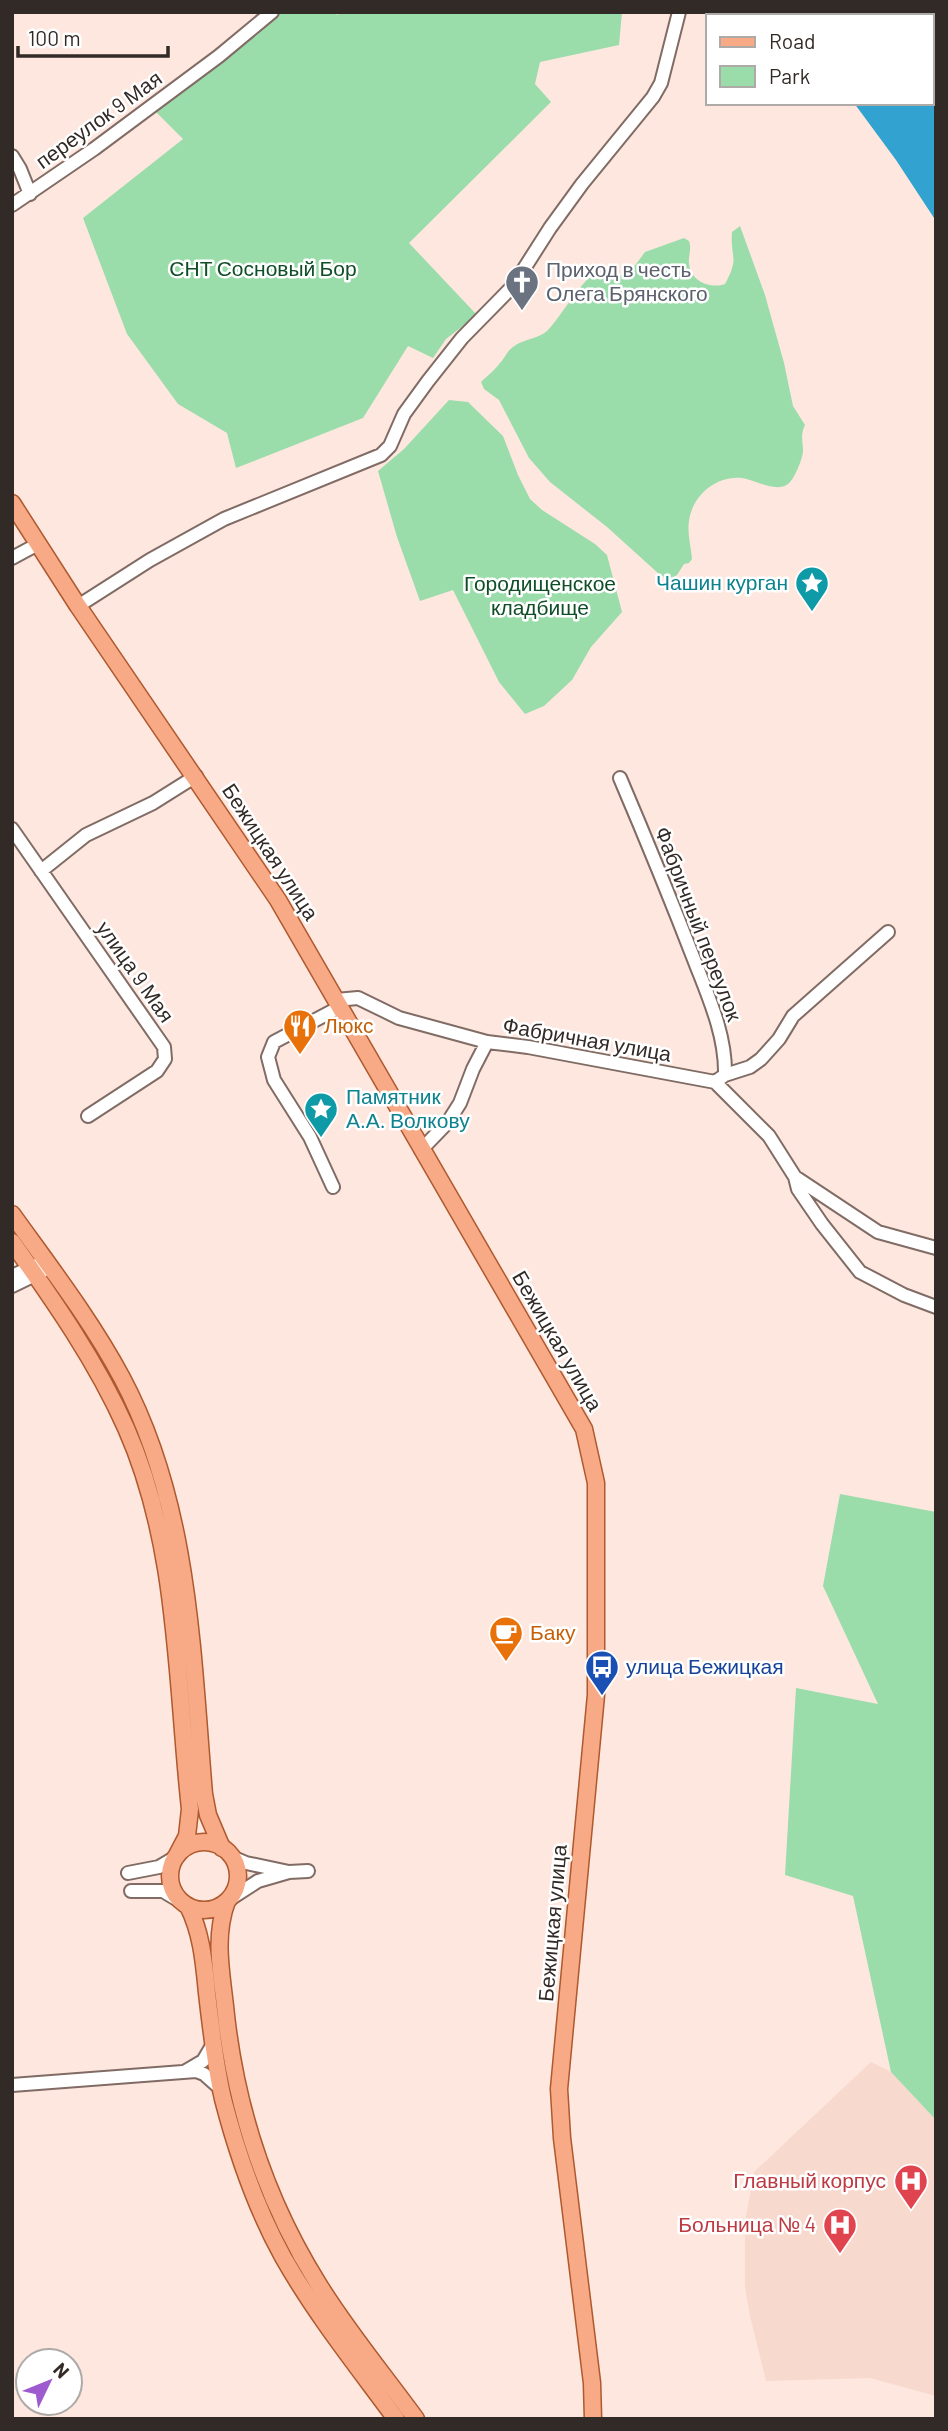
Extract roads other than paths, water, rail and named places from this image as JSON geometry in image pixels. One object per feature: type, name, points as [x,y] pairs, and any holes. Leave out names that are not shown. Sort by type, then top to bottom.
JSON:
[{"type":"main road","name":"Бежицкая улица","points":[[12,503],[78,606],[278,900],[584,1429],[596,1483],[596,1695],[559,2089],[562,2138],[592,2383],[593,2419]]},
{"type":"main road","points":[[12,1214],[107,1388],[127,1430],[154,1510],[170,1595],[190,1809],[187,1836],[171,1867],[173,1889],[179,1899],[198,1910],[218,1907],[227,1901]]},
{"type":"main road","points":[[12,1242],[40,1268],[94,1332],[122,1378],[143,1423],[171,1507],[189,1619],[204,1794],[208,1815],[238,1875],[237,1885],[227,1901],[218,1932],[230,2053],[237,2092],[260,2166],[280,2214],[321,2288],[416,2419]]},
{"type":"main road","points":[[176,1857],[192,1844],[213,1843],[227,1852]]},
{"type":"main road","points":[[188,1906],[200,1938],[221,2089],[245,2172],[262,2216],[322,2319],[396,2419]]},
{"type":"street","name":"переулок 9 Мая","points":[[12,205],[219,56],[272,12]]},
{"type":"street","points":[[78,606],[149,560],[203,530],[265,501],[373,459],[390,446],[404,414],[428,381],[462,338],[513,286],[574,195],[653,97],[661,83],[679,12]]},
{"type":"street","points":[[12,156],[30,194]]},
{"type":"street","points":[[12,558],[38,544]]},
{"type":"street","points":[[41,871],[86,835],[153,803],[196,776]]},
{"type":"street","name":"Фабричный переулок","points":[[620,778],[666,887],[718,1023],[726,1057],[720,1079]]},
{"type":"street","name":"улица 9 Мая","points":[[12,829],[164,1046],[165,1059],[157,1071],[88,1116]]},
{"type":"street","points":[[888,932],[793,1016],[779,1040],[761,1059],[750,1067],[720,1079],[769,1136],[795,1177],[798,1189],[860,1272],[904,1295],[936,1307]]},
{"type":"street","name":"Фабричная улица","points":[[338,1003],[358,998],[399,1018],[487,1042],[720,1079]]},
{"type":"street","points":[[333,1187],[310,1137],[274,1080],[268,1057],[274,1042],[338,1003]]},
{"type":"street","points":[[421,1150],[447,1122],[460,1103],[487,1042]]},
{"type":"street","points":[[795,1177],[878,1232],[936,1248]]},
{"type":"street","points":[[12,1276],[40,1268]]},
{"type":"street","points":[[12,1286],[40,1268]]},
{"type":"street","points":[[227,1852],[253,1865],[289,1872]]},
{"type":"street","points":[[128,1873],[159,1867],[176,1857]]},
{"type":"street","points":[[227,1901],[258,1881],[289,1872],[308,1871]]},
{"type":"street","points":[[131,1891],[163,1891],[188,1906]]},
{"type":"street","points":[[186,2071],[203,2061],[213,2044]]},
{"type":"street","points":[[12,2085],[186,2071],[204,2074],[221,2089]]},
{"type":"water","points":[[934,96],[936,221],[855,105],[934,105]]},
{"type":"place","name":"Приход в честь Олега Брянского","points":[[522,312]]},
{"type":"place","name":"Чашин курган","points":[[812,613]]},
{"type":"place","name":"Люкс","points":[[300,1056]]},
{"type":"place","name":"Памятник А.А. Волкову","points":[[321,1139]]},
{"type":"place","name":"Баку","points":[[506,1663]]},
{"type":"place","name":"улица Бежицкая","points":[[602,1697]]},
{"type":"place","name":"Главный корпус","points":[[911,2211]]},
{"type":"place","name":"Больница № 4","points":[[840,2255]]},
{"type":"park label","name":"СНТ Сосновый Бор","points":[[263,269]]},
{"type":"park label","name":"Городищенское кладбище","points":[[540,596]]}]
